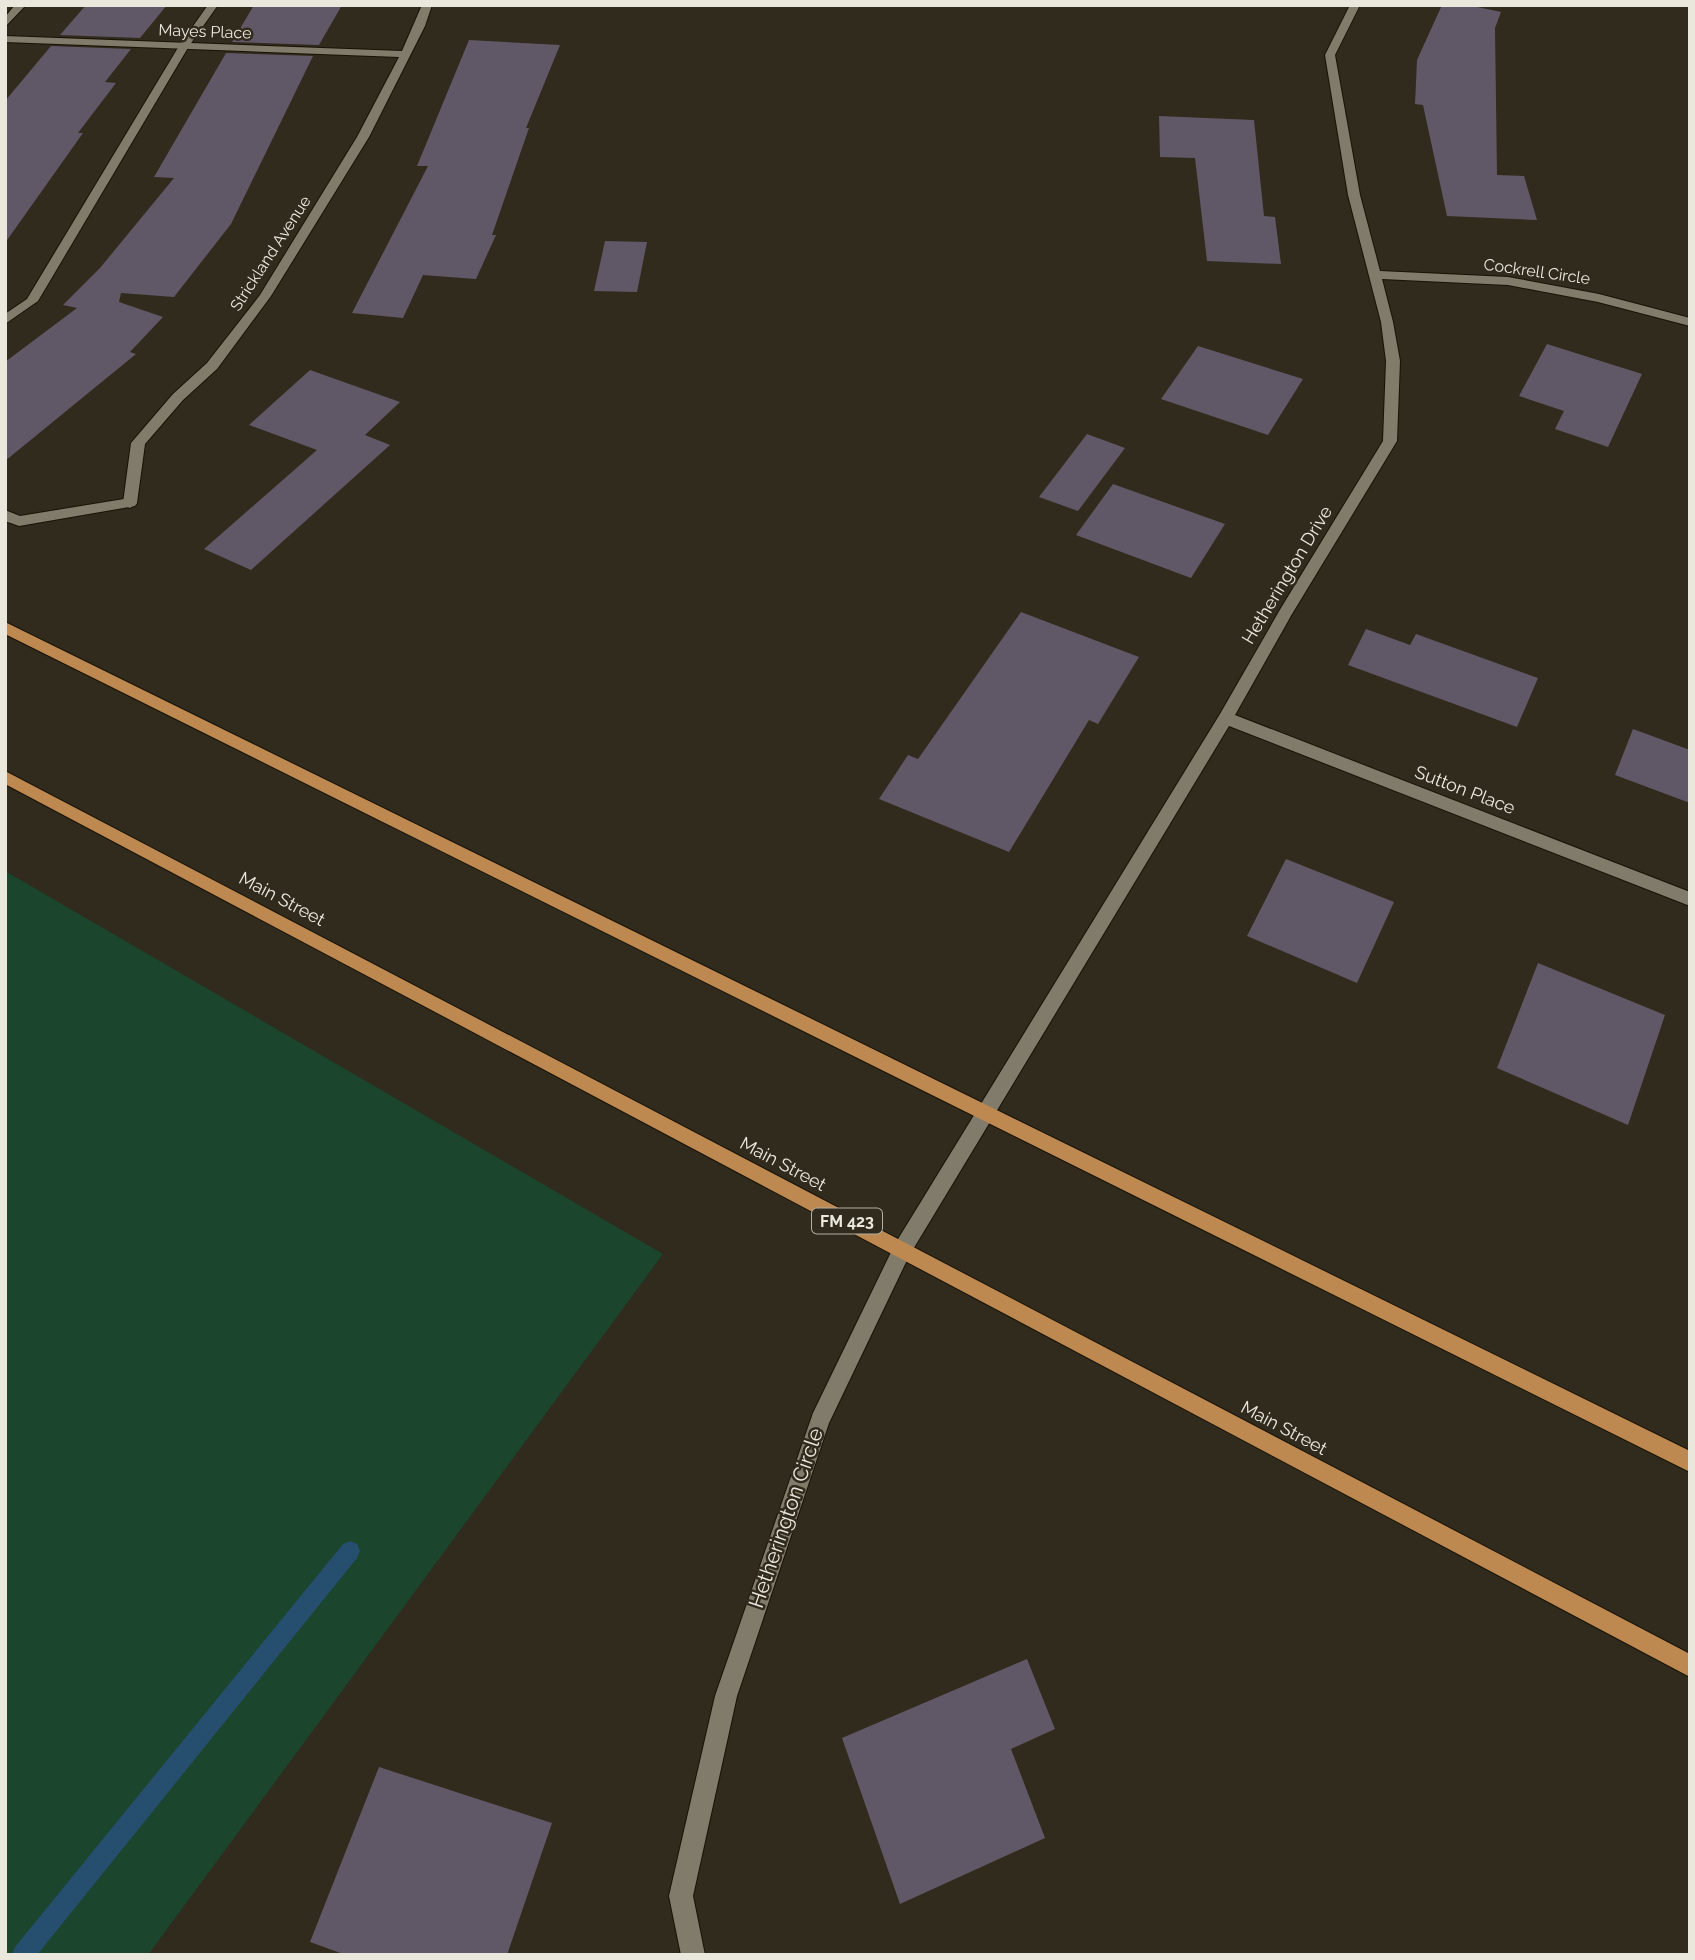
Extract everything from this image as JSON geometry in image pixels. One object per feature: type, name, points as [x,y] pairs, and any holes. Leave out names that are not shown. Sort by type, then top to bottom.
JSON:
[{"type":"main road","points":[[5,627],[1690,1462]]},
{"type":"main road","name":"Main Street","points":[[5,776],[1690,1666]]},
{"type":"street","points":[[5,24],[20,5]]},
{"type":"street","points":[[5,320],[32,300],[184,46],[213,5]]},
{"type":"street","name":"Strickland Avenue","points":[[5,515],[19,521],[130,503],[138,443],[178,397],[212,366],[265,296],[362,137],[426,5]]},
{"type":"street","name":"Hetherington Drive","points":[[985,1112],[1226,718],[1286,612],[1390,441],[1393,361],[1376,275],[1368,254],[1354,195],[1330,55],[1355,5]]},
{"type":"street","name":"Mayes Place","points":[[5,39],[404,54]]},
{"type":"street","name":"Cockrell Circle","points":[[1376,275],[1508,281],[1599,298],[1690,322]]},
{"type":"street","name":"Sutton Place","points":[[1226,718],[1690,899]]},
{"type":"street","name":"Hetherington Circle","points":[[693,1955],[681,1896],[726,1696],[820,1420],[902,1250],[985,1112]]},
{"type":"green space","points":[[5,871],[663,1254],[148,1955],[5,1955]]},
{"type":"building","points":[[86,5],[167,5],[140,38],[60,35]]},
{"type":"building","points":[[254,5],[342,5],[319,45],[232,42]]},
{"type":"building","points":[[1442,5],[1468,5],[1501,12],[1495,28],[1497,175],[1524,176],[1537,220],[1447,216],[1423,105],[1415,104],[1417,60]]},
{"type":"building","points":[[469,40],[560,45],[526,128],[529,128],[492,235],[496,235],[476,279],[423,275],[403,318],[352,313],[428,166],[417,166]]},
{"type":"building","points":[[51,46],[131,49],[105,82],[116,83],[78,133],[83,133],[5,243],[5,101]]},
{"type":"building","points":[[226,53],[313,56],[231,224],[174,297],[121,293],[119,302],[163,317],[130,352],[136,354],[5,461],[5,362],[77,308],[63,305],[100,268],[174,178],[154,177]]},
{"type":"building","points":[[1159,116],[1254,120],[1264,216],[1275,217],[1281,264],[1207,261],[1195,158],[1160,157]]},
{"type":"building","points":[[605,241],[647,242],[637,292],[594,291]]},
{"type":"building","points":[[1547,344],[1642,374],[1608,447],[1555,429],[1564,411],[1519,396]]},
{"type":"building","points":[[1198,346],[1303,379],[1268,435],[1161,399]]},
{"type":"building","points":[[310,370],[400,402],[365,435],[390,445],[251,570],[204,549],[317,450],[249,425]]},
{"type":"building","points":[[1087,434],[1125,448],[1078,511],[1039,497]]},
{"type":"building","points":[[1113,484],[1225,524],[1191,578],[1076,535]]},
{"type":"building","points":[[1021,612],[1139,657],[1098,724],[1089,720],[1009,852],[879,799],[908,755],[918,759]]},
{"type":"building","points":[[1366,629],[1410,645],[1416,634],[1538,678],[1517,727],[1348,665]]},
{"type":"building","points":[[1633,729],[1690,750],[1690,803],[1615,775]]},
{"type":"building","points":[[1286,859],[1394,902],[1357,983],[1247,936]]},
{"type":"building","points":[[1538,963],[1665,1015],[1628,1125],[1497,1068]]},
{"type":"building","points":[[1027,1659],[1055,1729],[1011,1749],[1045,1838],[900,1904],[842,1738]]},
{"type":"building","points":[[379,1767],[552,1823],[507,1955],[346,1955],[310,1942]]},
{"type":"waterway","points":[[23,1955],[350,1551]]}]
